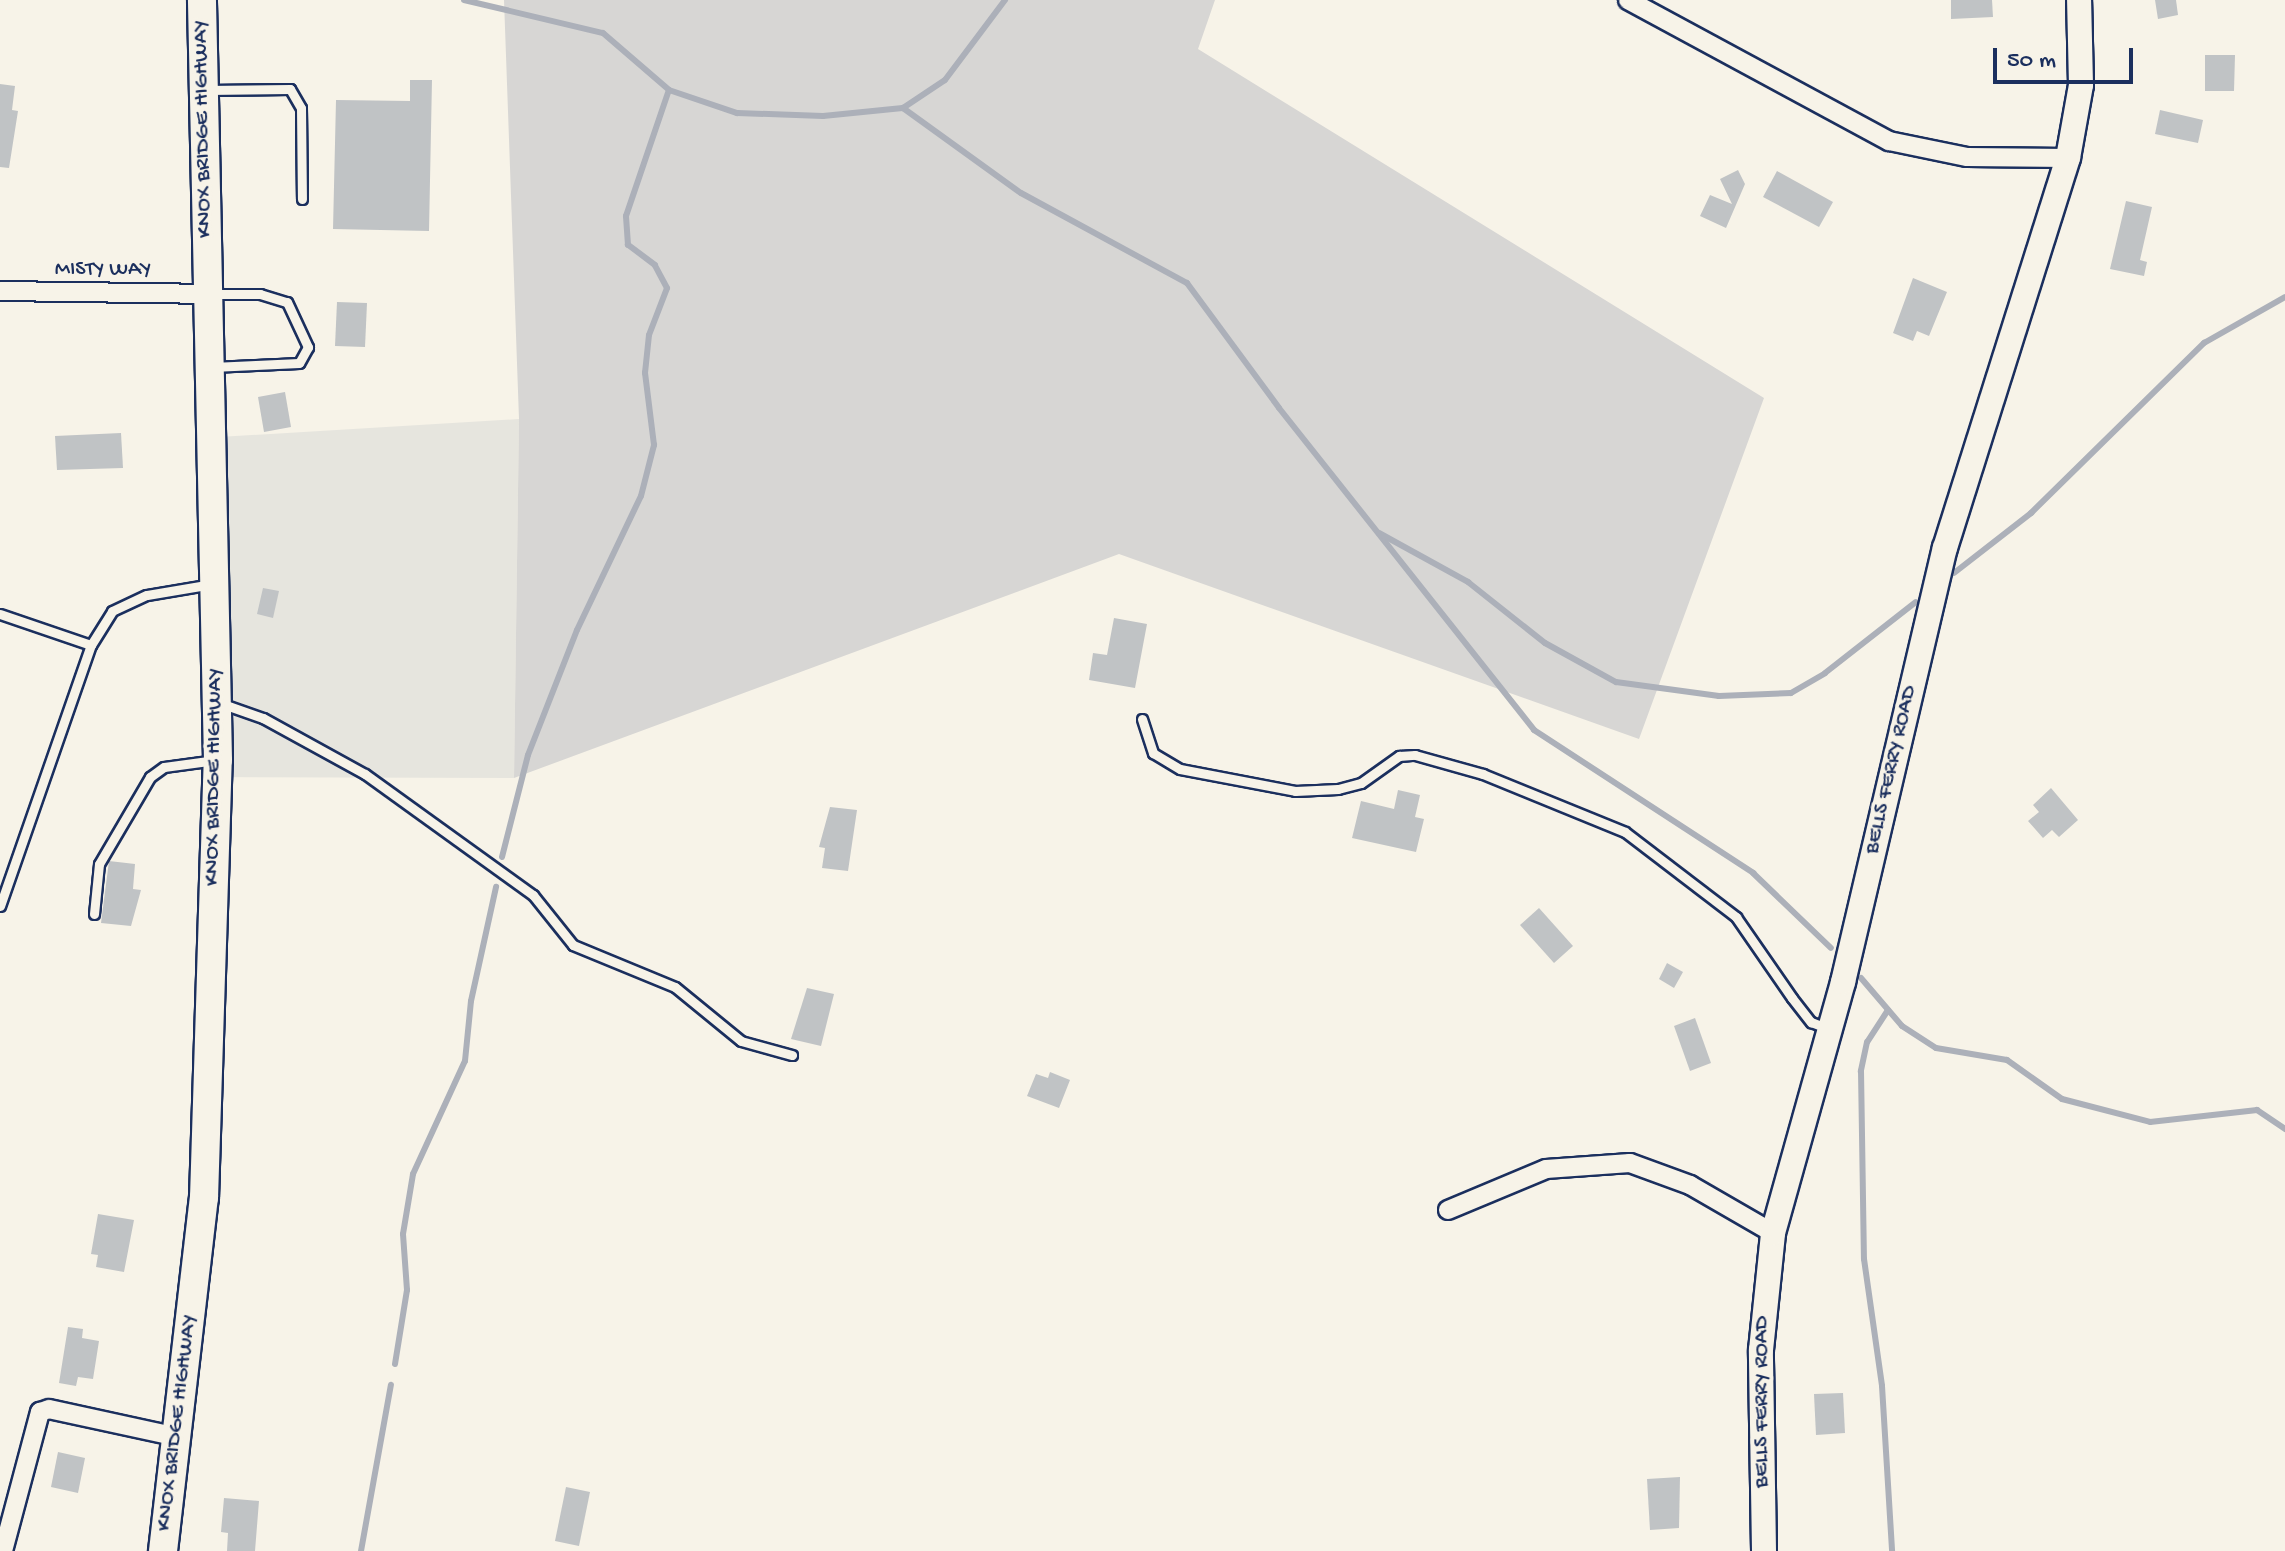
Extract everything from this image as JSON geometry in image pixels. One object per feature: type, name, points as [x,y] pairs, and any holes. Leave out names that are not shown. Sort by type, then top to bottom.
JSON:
[{"type":"main road","name":"KNOX BRIDGE HIGHWAY","points":[[163,1551],[204,1198],[218,760],[202,0]]},
{"type":"main road","name":"BELLS FERRY ROAD","points":[[1764,1551],[1761,1350],[1773,1233],[1830,1030],[1945,548],[2068,158],[2081,85],[2079,0]]},
{"type":"street","points":[[1628,0],[1889,141],[1967,157],[2068,158]]},
{"type":"street","name":"MISTY WAY","points":[[0,291],[207,294]]},
{"type":"street","points":[[1448,1210],[1546,1169],[1630,1163],[1690,1185],[1773,1233]]},
{"type":"street","points":[[3,1551],[40,1412],[49,1409],[177,1437]]},
{"type":"lane","points":[[204,90],[290,89],[301,108],[302,199]]},
{"type":"lane","points":[[207,294],[260,294],[287,302],[308,347],[299,363],[209,367]]},
{"type":"lane","points":[[0,906],[91,645],[112,611],[130,601],[214,583]]},
{"type":"lane","points":[[0,614],[91,645]]},
{"type":"lane","points":[[217,701],[263,718],[365,774],[533,895],[573,945],[675,987],[741,1041],[792,1055]]},
{"type":"lane","points":[[1142,719],[1153,753],[1180,769],[1295,791],[1338,789],[1361,783],[1399,756],[1415,755],[1483,774],[1625,832],[1736,917],[1811,1022],[1830,1030]]},
{"type":"lane","points":[[94,914],[99,864],[150,777],[164,767],[218,760]]},
{"type":"shaded area","points":[[504,0],[1215,0],[1198,49],[1764,398],[1639,739],[1119,554],[514,778],[519,419]]},
{"type":"shaded area","points":[[519,419],[514,778],[209,777],[202,438]]},
{"type":"building","points":[[1951,0],[1992,0],[1993,17],[1951,19]]},
{"type":"building","points":[[2155,0],[2176,0],[2178,15],[2158,19]]},
{"type":"building","points":[[2205,55],[2235,55],[2234,91],[2205,91]]},
{"type":"building","points":[[410,80],[432,80],[429,231],[333,229],[336,100],[410,101]]},
{"type":"building","points":[[0,84],[15,86],[12,110],[18,111],[9,168],[0,167]]},
{"type":"building","points":[[2160,110],[2203,120],[2198,143],[2155,134]]},
{"type":"building","points":[[1738,170],[1745,184],[1726,228],[1700,216],[1710,195],[1732,204],[1720,179]]},
{"type":"building","points":[[1777,171],[1833,202],[1819,227],[1763,197]]},
{"type":"building","points":[[2126,201],[2152,207],[2140,260],[2147,262],[2144,276],[2110,269]]},
{"type":"building","points":[[1913,278],[1947,292],[1929,336],[1917,331],[1913,341],[1893,333]]},
{"type":"building","points":[[337,302],[367,303],[365,347],[335,346]]},
{"type":"building","points":[[285,392],[291,427],[264,432],[258,397]]},
{"type":"building","points":[[121,433],[123,468],[57,470],[55,436]]},
{"type":"building","points":[[263,588],[279,591],[273,618],[257,614]]},
{"type":"building","points":[[1114,618],[1147,624],[1135,688],[1089,680],[1093,653],[1107,655]]},
{"type":"building","points":[[2051,788],[2078,820],[2059,837],[2052,830],[2043,838],[2028,821],[2039,812],[2033,805]]},
{"type":"building","points":[[1398,790],[1420,795],[1415,817],[1424,819],[1416,852],[1352,838],[1361,801],[1394,809]]},
{"type":"building","points":[[830,807],[857,810],[848,871],[822,868],[825,848],[819,847]]},
{"type":"building","points":[[109,861],[135,864],[133,889],[141,890],[131,926],[101,923]]},
{"type":"building","points":[[1539,908],[1573,946],[1554,963],[1520,925]]},
{"type":"building","points":[[1667,963],[1683,972],[1674,988],[1659,979]]},
{"type":"building","points":[[807,988],[834,994],[821,1046],[791,1039]]},
{"type":"building","points":[[1695,1018],[1711,1063],[1690,1071],[1674,1026]]},
{"type":"building","points":[[1050,1072],[1070,1080],[1059,1108],[1027,1096],[1036,1074],[1048,1078]]},
{"type":"building","points":[[98,1214],[134,1220],[124,1272],[96,1267],[98,1255],[91,1254]]},
{"type":"building","points":[[68,1327],[83,1329],[82,1338],[99,1341],[93,1379],[78,1377],[76,1386],[59,1383]]},
{"type":"building","points":[[1843,1393],[1845,1433],[1816,1435],[1814,1394]]},
{"type":"building","points":[[58,1452],[85,1458],[78,1493],[51,1487]]},
{"type":"building","points":[[1680,1477],[1679,1528],[1650,1530],[1647,1479]]},
{"type":"building","points":[[566,1487],[590,1492],[579,1546],[555,1541]]},
{"type":"building","points":[[224,1498],[259,1501],[255,1551],[227,1551],[228,1533],[221,1532]]},
{"type":"waterway","points":[[464,0],[603,33],[669,90],[737,113],[823,116],[903,108],[945,80],[1005,0]]},
{"type":"waterway","points":[[502,857],[528,755],[577,630],[641,496],[654,445],[645,373],[649,335],[667,288],[655,265],[628,245],[626,216],[669,90]]},
{"type":"waterway","points":[[903,108],[1021,193],[1187,283],[1279,408],[1534,730],[1753,873],[1831,948]]},
{"type":"waterway","points":[[1954,573],[2031,513],[2204,343],[2285,297]]},
{"type":"waterway","points":[[1379,533],[1468,582],[1545,643],[1616,682],[1719,696],[1791,693],[1825,673],[1916,602]]},
{"type":"waterway","points":[[395,1364],[407,1290],[403,1234],[413,1174],[465,1061],[471,1001],[496,887]]},
{"type":"waterway","points":[[1861,978],[1902,1026],[1936,1048],[2007,1060],[2062,1099],[2150,1122],[2257,1110],[2285,1129]]},
{"type":"waterway","points":[[1888,1010],[1867,1042],[1861,1071],[1864,1259],[1882,1386],[1892,1551]]},
{"type":"waterway","points":[[361,1551],[391,1385]]}]
